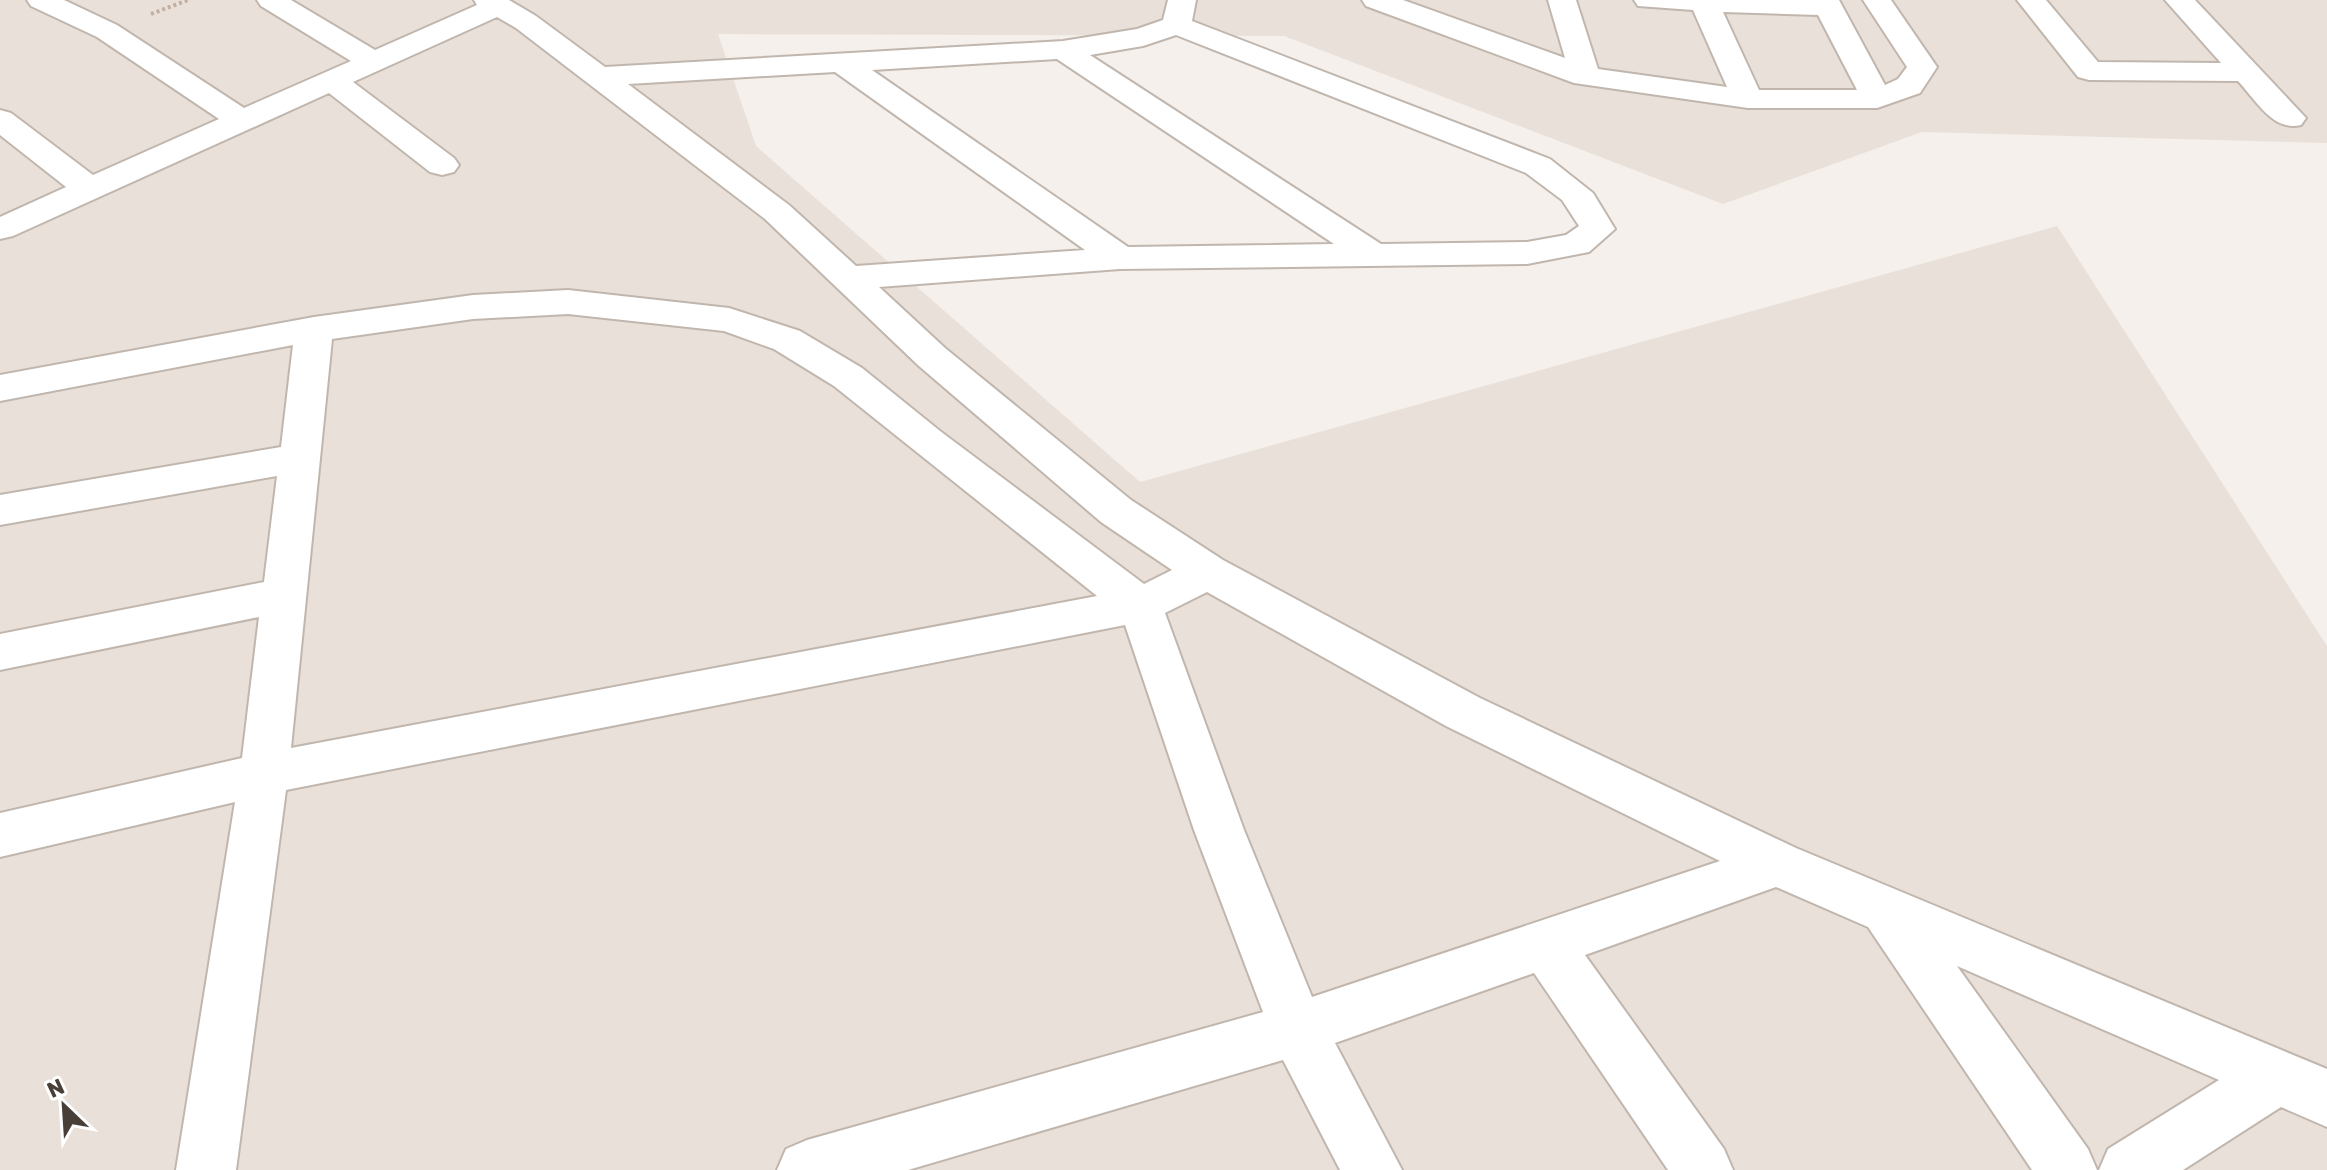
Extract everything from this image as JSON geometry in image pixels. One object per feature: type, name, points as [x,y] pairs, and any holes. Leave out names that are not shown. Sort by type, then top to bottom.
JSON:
[{"type":"street","points":[[41,0],[107,31],[241,120]]},
{"type":"street","points":[[271,0],[372,61]]},
{"type":"street","points":[[1376,0],[1585,76],[1748,99],[1877,99],[1909,86],[1922,67],[1877,0]]},
{"type":"street","points":[[1562,0],[1585,76]]},
{"type":"street","points":[[1648,0],[1828,4],[1877,99]]},
{"type":"street","points":[[2031,0],[2089,71],[2246,72]]},
{"type":"street","points":[[2179,0],[2290,118]]},
{"type":"street","points":[[1704,1],[1748,99]]},
{"type":"street","points":[[1,229],[332,81],[493,3],[526,22],[777,212],[932,357],[1023,436],[1116,511],[1208,572],[1463,712],[1778,864],[2302,1087]]},
{"type":"street","points":[[598,77],[1063,50],[1143,37],[1179,12],[1538,166],[1578,194],[1591,211],[1598,229],[1577,244],[1527,253],[1120,258],[850,278]]},
{"type":"street","points":[[1063,50],[1374,255]]},
{"type":"street","points":[[839,61],[1120,258]]},
{"type":"street","points":[[332,81],[442,165]]},
{"type":"street","points":[[0,120],[90,189]]},
{"type":"street","points":[[0,388],[314,329],[473,307],[568,302],[729,320],[787,340],[848,377],[926,441],[1140,605],[1219,830],[1297,1029],[1372,1170]]},
{"type":"street","points":[[206,1170],[264,774],[314,329]]},
{"type":"street","points":[[0,510],[300,458]]},
{"type":"street","points":[[0,835],[264,774],[1140,605],[1208,572]]},
{"type":"street","points":[[0,652],[284,595]]},
{"type":"street","points":[[807,1170],[1297,1029],[1778,864]]},
{"type":"street","points":[[1887,911],[2067,1170]]},
{"type":"street","points":[[1545,943],[1703,1170]]},
{"type":"street","points":[[2129,1170],[2302,1087]]},
{"type":"shaded area","points":[[0,0],[2327,0],[2327,143],[1922,132],[1723,204],[1284,36],[718,34],[756,146],[1140,482],[2057,226],[2327,646],[2327,1170],[0,1170]]}]
